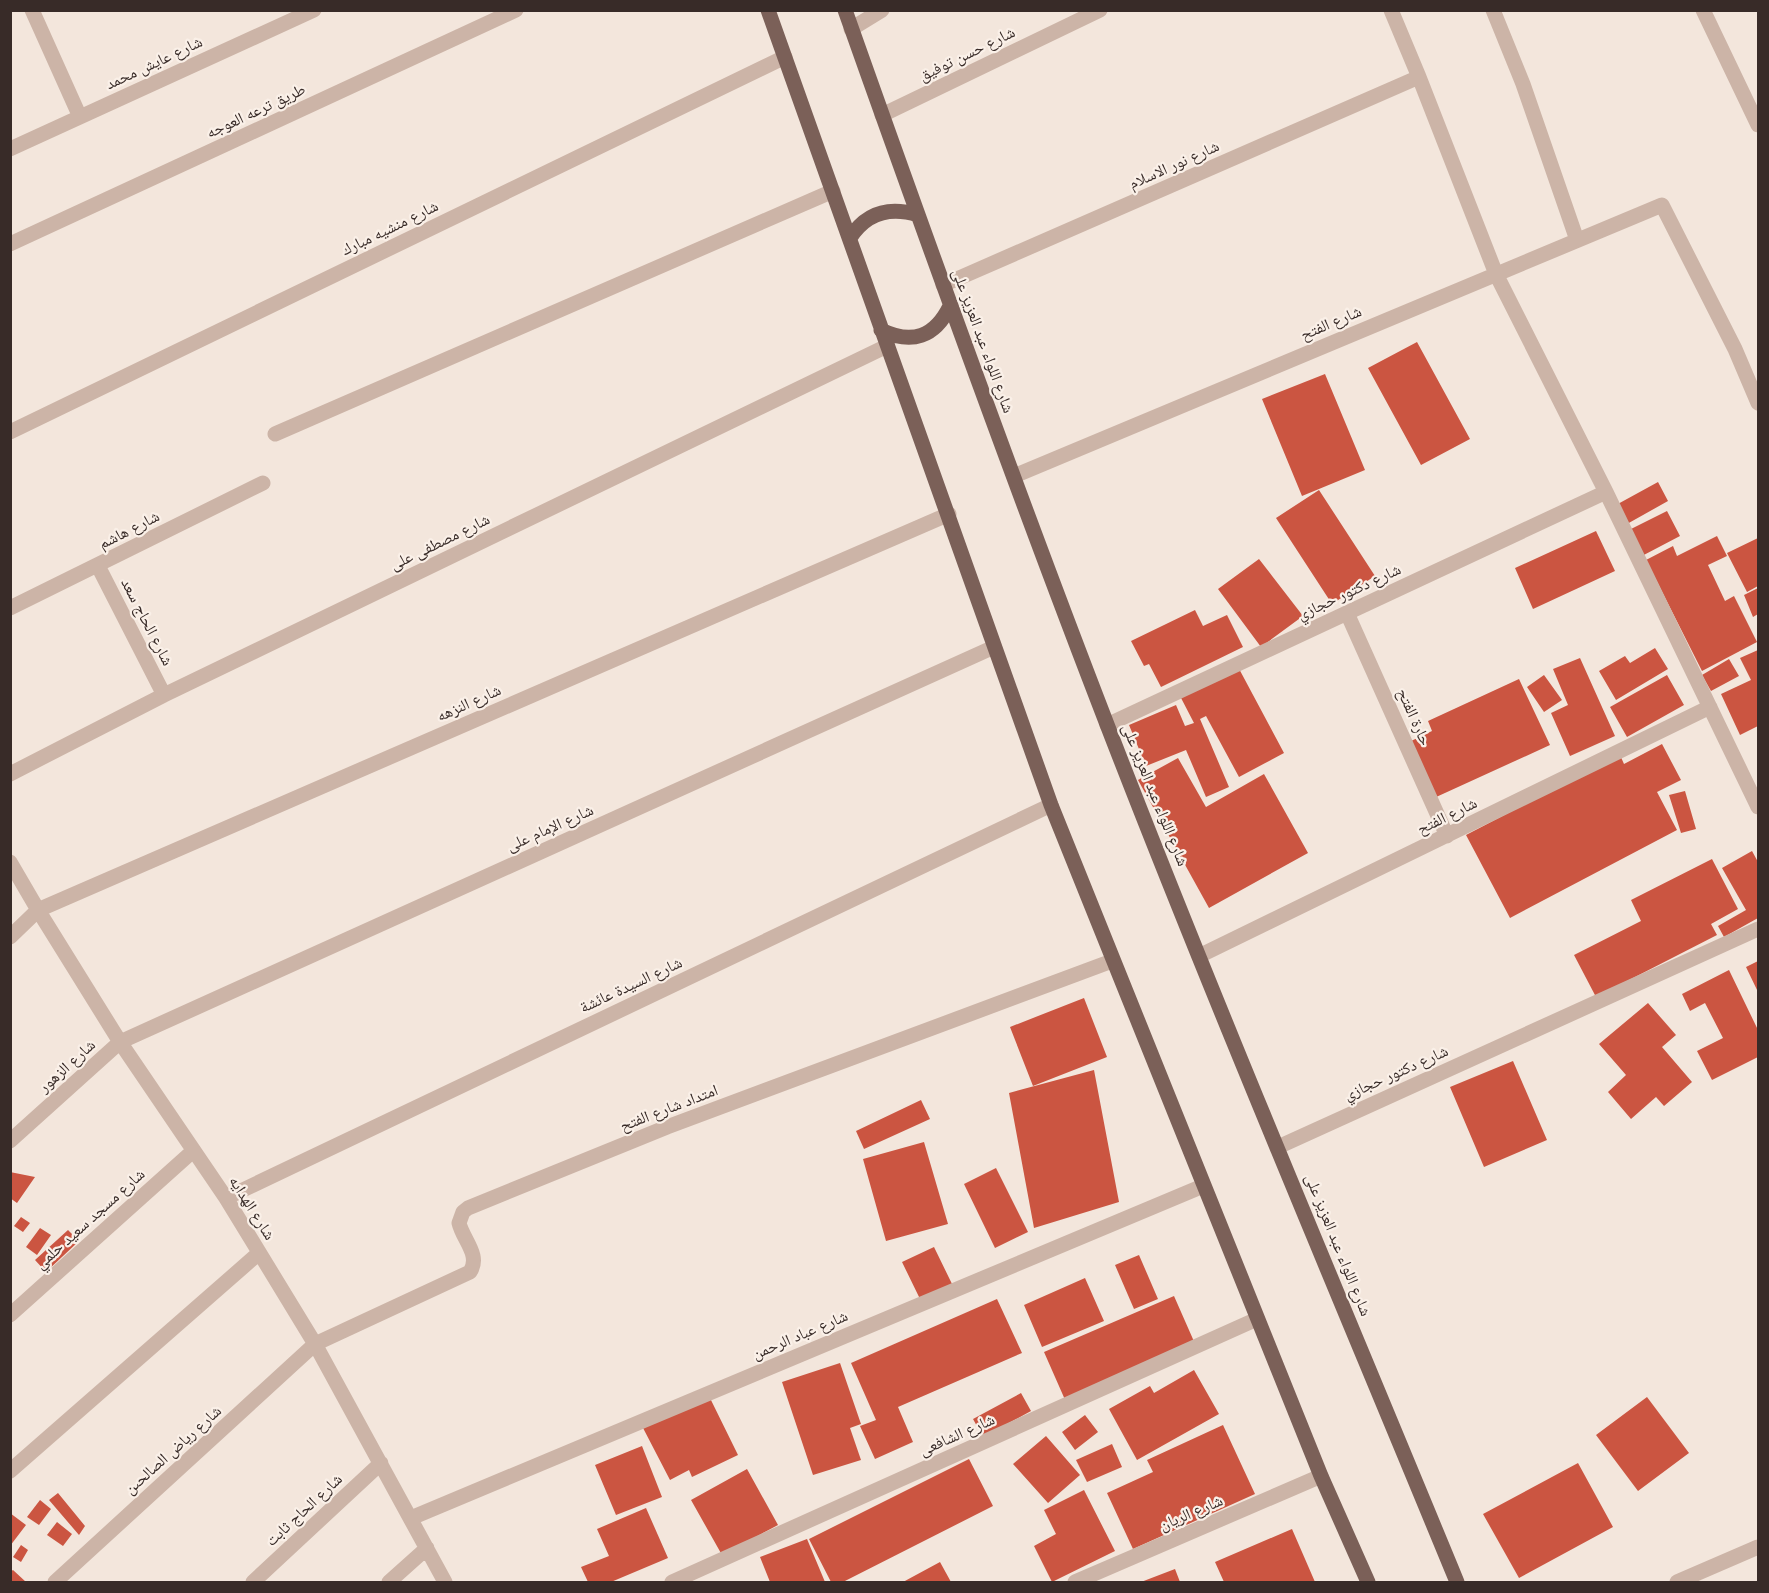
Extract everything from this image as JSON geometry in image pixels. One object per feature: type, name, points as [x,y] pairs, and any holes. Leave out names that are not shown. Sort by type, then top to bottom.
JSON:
[{"type":"main road","points":[[768,10],[1051,805],[1321,1476],[1368,1582]]},
{"type":"main road","name":"شارع اللواء عبد العزيز على","points":[[844,10],[950,306],[1107,724],[1199,956],[1457,1582]]},
{"type":"main road","points":[[850,238],[857,227],[879,213],[892,210],[918,215]]},
{"type":"main road","points":[[881,330],[894,336],[908,338],[922,336],[935,329],[944,319],[950,306]]},
{"type":"street","points":[[32,10],[80,117]]},
{"type":"street","name":"شارع عايش محمد","points":[[10,149],[314,10]]},
{"type":"street","name":"طريق ترعه العوجه","points":[[10,244],[516,10]]},
{"type":"street","points":[[851,29],[882,10]]},
{"type":"street","name":"شارع حسن توفيق","points":[[882,115],[1100,10]]},
{"type":"street","points":[[1391,10],[1496,274],[1606,492],[1758,807]]},
{"type":"street","points":[[1493,10],[1523,84],[1577,240]]},
{"type":"street","points":[[1703,10],[1758,125]]},
{"type":"street","name":"شارع منشيه مبارك","points":[[10,432],[785,57]]},
{"type":"street","name":"شارع نور الاسلام","points":[[943,285],[1419,77]]},
{"type":"street","points":[[275,434],[833,191]]},
{"type":"street","name":"شارع الفتح","points":[[1014,476],[1662,205],[1735,349],[1758,403]]},
{"type":"street","name":"شارع مصطفى على","points":[[10,774],[164,695],[887,346]]},
{"type":"street","name":"شارع هاشم","points":[[10,608],[263,483]]},
{"type":"street","name":"شارع دكتور حجازي","points":[[1107,724],[1606,492]]},
{"type":"street","name":"شارع النزهه","points":[[10,937],[38,910],[949,514]]},
{"type":"street","name":"شارع الحاج سعد","points":[[98,566],[164,695]]},
{"type":"street","name":"حارة الفتح","points":[[1347,613],[1447,836]]},
{"type":"street","name":"شارع الإمام على","points":[[120,1042],[994,647]]},
{"type":"street","name":"شارع الفتح","points":[[1199,956],[1710,707]]},
{"type":"street","name":"شارع السيدة عائشة","points":[[226,1198],[1051,805]]},
{"type":"street","name":"شارع الهدايه","points":[[10,862],[120,1042],[226,1198],[315,1344],[445,1582]]},
{"type":"street","name":"شارع دكتور حجازي","points":[[1278,1146],[1758,929]]},
{"type":"street","name":"امتداد شارع الفتح","points":[[315,1344],[470,1272],[475,1260],[459,1223],[468,1208],[667,1127],[1112,961]]},
{"type":"street","name":"شارع الزهور","points":[[10,1141],[120,1042]]},
{"type":"street","name":"شارع مسجد سعيد حلمي","points":[[10,1315],[193,1150]]},
{"type":"street","name":"شارع عباد الرحمن","points":[[411,1518],[1203,1186]]},
{"type":"street","points":[[10,1471],[259,1253]]},
{"type":"street","name":"شارع الشافعى","points":[[672,1582],[1257,1319]]},
{"type":"street","name":"شارع رياض الصالحىن","points":[[55,1582],[315,1344]]},
{"type":"street","name":"شارع الحاج ثابت","points":[[253,1582],[381,1463]]},
{"type":"street","name":"شارع الريان","points":[[1075,1582],[1321,1476]]},
{"type":"street","points":[[1677,1582],[1758,1547]]},
{"type":"street","points":[[389,1582],[427,1548]]},
{"type":"building","points":[[1417,342],[1470,439],[1421,465],[1368,368]]},
{"type":"building","points":[[1325,374],[1365,470],[1302,496],[1262,399]]},
{"type":"building","points":[[1658,482],[1668,501],[1627,524],[1616,505]]},
{"type":"building","points":[[1319,490],[1375,576],[1332,604],[1276,518]]},
{"type":"building","points":[[1667,511],[1680,536],[1640,557],[1627,531]]},
{"type":"building","points":[[1596,531],[1615,571],[1533,609],[1515,568]]},
{"type":"building","points":[[1717,536],[1727,556],[1708,565],[1725,601],[1734,596],[1757,642],[1702,671],[1646,560],[1673,546],[1677,556]]},
{"type":"building","points":[[1758,538],[1758,586],[1747,592],[1727,553]]},
{"type":"building","points":[[1259,559],[1303,616],[1261,647],[1218,589]]},
{"type":"building","points":[[1758,588],[1758,614],[1753,617],[1744,595]]},
{"type":"building","points":[[1195,610],[1203,626],[1227,615],[1243,647],[1161,687],[1149,664],[1144,666],[1131,641]]},
{"type":"building","points":[[1655,648],[1668,669],[1616,700],[1599,671],[1625,656],[1630,663]]},
{"type":"building","points":[[1758,650],[1758,726],[1740,735],[1721,694],[1751,680],[1740,658]]},
{"type":"building","points":[[1580,658],[1615,736],[1570,756],[1551,713],[1568,705],[1553,669]]},
{"type":"building","points":[[1729,659],[1739,676],[1711,691],[1702,675]]},
{"type":"building","points":[[1237,665],[1284,753],[1239,777],[1206,716],[1200,719],[1229,787],[1206,797],[1186,750],[1146,766],[1129,725],[1176,705],[1185,726],[1194,723],[1180,696]]},
{"type":"building","points":[[1544,675],[1562,700],[1544,712],[1527,687]]},
{"type":"building","points":[[1667,675],[1684,705],[1627,737],[1610,707]]},
{"type":"building","points":[[1519,679],[1550,745],[1434,798],[1409,742],[1432,731],[1428,721]]},
{"type":"building","points":[[1662,744],[1681,780],[1657,792],[1677,830],[1510,918],[1466,835],[1620,755],[1624,764]]},
{"type":"building","points":[[1178,758],[1206,807],[1264,774],[1308,853],[1209,908],[1138,780]]},
{"type":"building","points":[[1685,791],[1696,829],[1681,833],[1669,795]]},
{"type":"building","points":[[1752,851],[1758,862],[1758,918],[1724,937],[1718,926],[1746,910],[1722,868]]},
{"type":"building","points":[[1712,859],[1738,909],[1711,924],[1717,935],[1596,997],[1574,955],[1641,921],[1631,900]]},
{"type":"building","points":[[1758,961],[1758,992],[1746,967]]},
{"type":"building","points":[[1729,970],[1758,1030],[1758,1057],[1712,1080],[1697,1051],[1723,1038],[1705,1003],[1690,1011],[1682,994]]},
{"type":"building","points":[[1084,998],[1107,1057],[1033,1086],[1010,1027]]},
{"type":"building","points":[[1648,1003],[1676,1035],[1662,1047],[1692,1082],[1664,1106],[1656,1097],[1631,1119],[1608,1092],[1626,1075],[1599,1044]]},
{"type":"building","points":[[1513,1061],[1547,1140],[1484,1167],[1450,1087]]},
{"type":"building","points":[[1094,1070],[1119,1202],[1034,1228],[1009,1093]]},
{"type":"building","points":[[921,1100],[930,1119],[864,1149],[856,1131]]},
{"type":"building","points":[[924,1142],[948,1224],[886,1241],[863,1159]]},
{"type":"building","points":[[996,1168],[1028,1232],[995,1248],[964,1184]]},
{"type":"building","points":[[10,1172],[35,1177],[17,1203],[10,1198]]},
{"type":"building","points":[[21,1217],[30,1223],[23,1232],[14,1226]]},
{"type":"building","points":[[40,1228],[51,1235],[37,1255],[26,1247]]},
{"type":"building","points":[[68,1230],[79,1241],[46,1272],[35,1260]]},
{"type":"building","points":[[934,1247],[953,1286],[921,1301],[902,1262]]},
{"type":"building","points":[[1139,1255],[1158,1299],[1134,1309],[1115,1265]]},
{"type":"building","points":[[1085,1278],[1104,1321],[1042,1347],[1024,1305]]},
{"type":"building","points":[[1174,1296],[1196,1346],[1066,1402],[1044,1352]]},
{"type":"building","points":[[997,1299],[1022,1353],[898,1407],[913,1442],[875,1459],[860,1426],[876,1420],[851,1363]]},
{"type":"building","points":[[840,1363],[861,1424],[850,1428],[861,1460],[813,1475],[782,1382]]},
{"type":"building","points":[[1194,1370],[1219,1414],[1137,1460],[1109,1409],[1150,1386],[1154,1393]]},
{"type":"building","points":[[1021,1393],[1031,1411],[983,1437],[973,1419]]},
{"type":"building","points":[[708,1394],[738,1455],[692,1477],[689,1470],[670,1480],[642,1426]]},
{"type":"building","points":[[1647,1397],[1689,1453],[1638,1491],[1596,1435]]},
{"type":"building","points":[[1085,1415],[1098,1432],[1075,1450],[1062,1432]]},
{"type":"building","points":[[1223,1425],[1255,1494],[1133,1549],[1107,1493],[1153,1472],[1147,1460]]},
{"type":"building","points":[[1046,1436],[1080,1475],[1048,1503],[1013,1464]]},
{"type":"building","points":[[1112,1444],[1122,1467],[1087,1482],[1076,1460]]},
{"type":"building","points":[[642,1446],[662,1497],[616,1515],[595,1465]]},
{"type":"building","points":[[969,1459],[993,1506],[843,1582],[831,1582],[809,1539]]},
{"type":"building","points":[[1578,1463],[1613,1527],[1519,1578],[1483,1514]]},
{"type":"building","points":[[747,1469],[778,1525],[722,1555],[691,1500]]},
{"type":"building","points":[[1084,1490],[1115,1551],[1052,1582],[1034,1546],[1056,1534],[1044,1510]]},
{"type":"building","points":[[58,1493],[85,1526],[79,1535],[49,1500]]},
{"type":"building","points":[[40,1500],[51,1509],[39,1525],[27,1517]]},
{"type":"building","points":[[646,1508],[668,1558],[611,1582],[588,1582],[581,1567],[609,1556],[597,1529]]},
{"type":"building","points":[[10,1513],[26,1525],[10,1546]]},
{"type":"building","points":[[57,1522],[72,1534],[63,1546],[47,1535]]},
{"type":"building","points":[[1292,1529],[1315,1582],[1224,1582],[1215,1562]]},
{"type":"building","points":[[807,1539],[825,1582],[770,1582],[760,1557]]},
{"type":"building","points":[[21,1545],[28,1550],[21,1562],[13,1557]]},
{"type":"building","points":[[940,1562],[951,1582],[903,1582]]},
{"type":"building","points":[[1175,1569],[1180,1582],[1141,1582]]},
{"type":"building","points":[[13,1570],[26,1582],[10,1582],[10,1572]]}]
